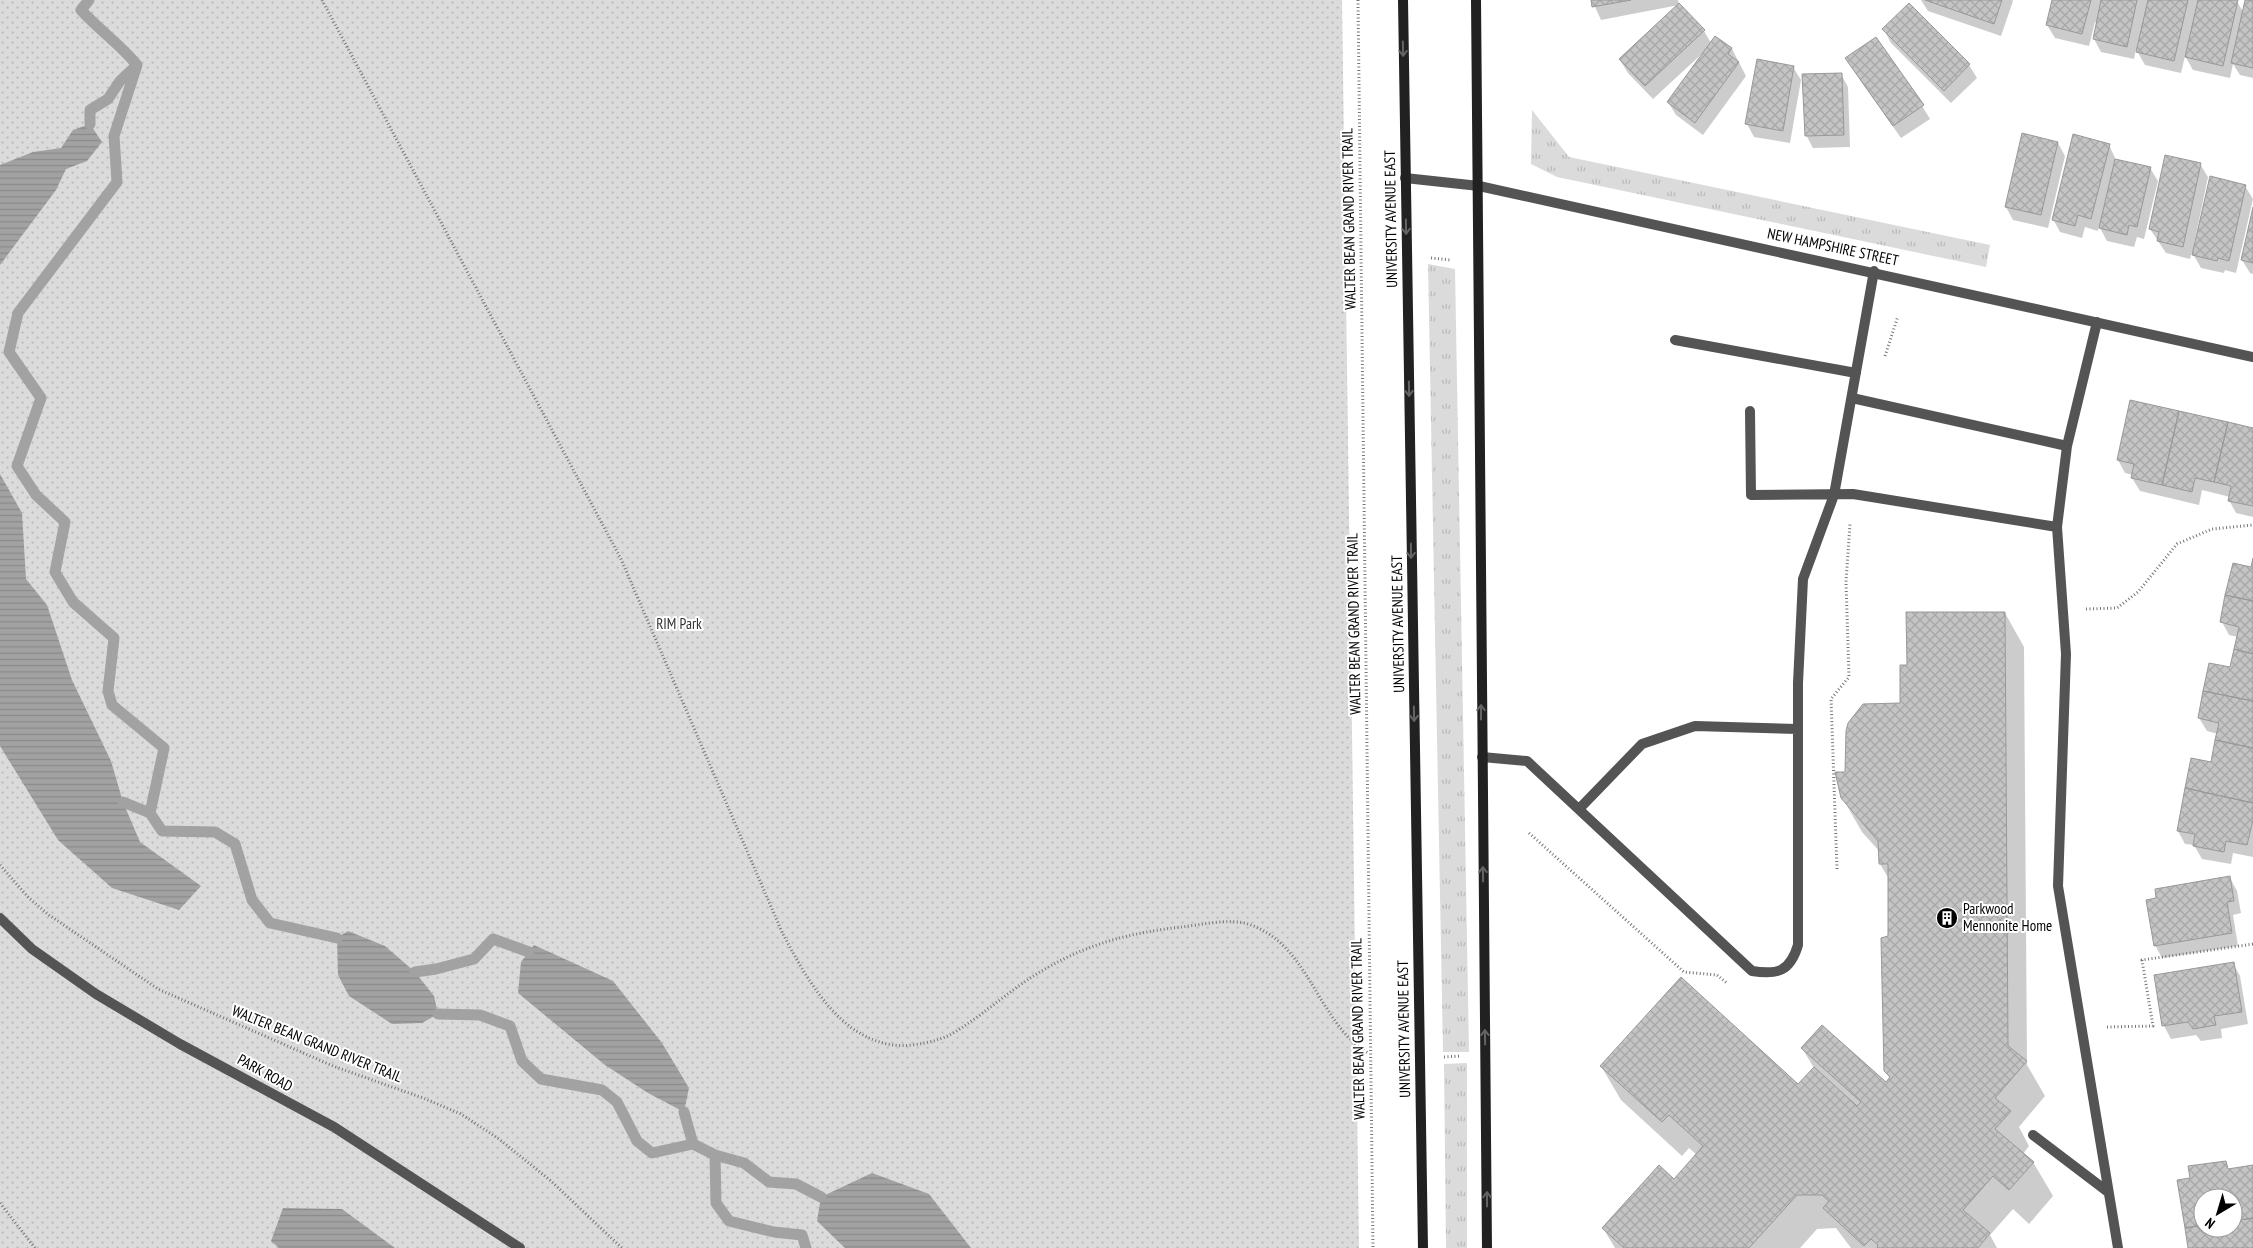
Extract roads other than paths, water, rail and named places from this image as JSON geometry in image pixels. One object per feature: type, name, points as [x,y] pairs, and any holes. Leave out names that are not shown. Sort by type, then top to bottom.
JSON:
[{"type":"main road","name":"UNIVERSITY AVENUE EAST","points":[[1403,0],[1422,1248]]},
{"type":"main road","points":[[1476,0],[1480,186],[1482,757],[1487,1248]]},
{"type":"street","name":"NEW HAMPSHIRE STREET","points":[[1405,178],[1480,186],[1874,271],[2253,357]]},
{"type":"street","points":[[1482,757],[1527,760],[1752,971],[1768,974],[1783,971],[1795,957],[1798,945],[1798,683],[1803,579],[1834,495],[1874,271]]},
{"type":"street","points":[[2097,322],[2067,446],[2057,527],[2066,654],[2058,886],[2118,1248]]},
{"type":"street","points":[[1675,340],[1856,373]]},
{"type":"street","points":[[1852,398],[2067,446]]},
{"type":"street","points":[[1750,411],[1751,495],[1853,494],[2057,527]]},
{"type":"street","points":[[1580,808],[1642,744],[1695,726],[1798,729]]},
{"type":"street","name":"PARK ROAD","points":[[0,918],[32,949],[96,994],[180,1044],[334,1128],[520,1248]]},
{"type":"street","points":[[2033,1135],[2108,1192]]},
{"type":"waterway","points":[[89,0],[81,10],[124,50],[137,65],[114,136],[117,182],[18,313],[9,352],[41,398],[17,466],[36,495],[65,522],[55,572],[73,602],[114,638],[108,691],[112,705],[164,748],[150,813],[162,831],[215,832],[235,844],[252,900],[270,923],[337,938]]},
{"type":"waterway","points":[[90,124],[90,110],[108,99],[120,81],[136,66]]},
{"type":"waterway","points":[[123,802],[150,813]]},
{"type":"waterway","points":[[415,972],[436,969],[474,959],[493,939],[529,952]]},
{"type":"waterway","points":[[438,1014],[480,1015],[510,1026],[522,1061],[541,1079],[602,1090],[617,1102],[637,1141],[652,1153],[693,1144],[715,1155],[716,1203],[729,1221],[774,1232],[802,1235],[806,1248]]},
{"type":"waterway","points":[[684,1112],[693,1144]]},
{"type":"waterway","points":[[715,1155],[744,1163],[769,1182],[796,1184],[821,1197]]},
{"type":"place","name":"Parkwood Mennonite Home","points":[[1947,918]]},
{"type":"park label","name":"RIM Park","points":[[679,624]]}]
